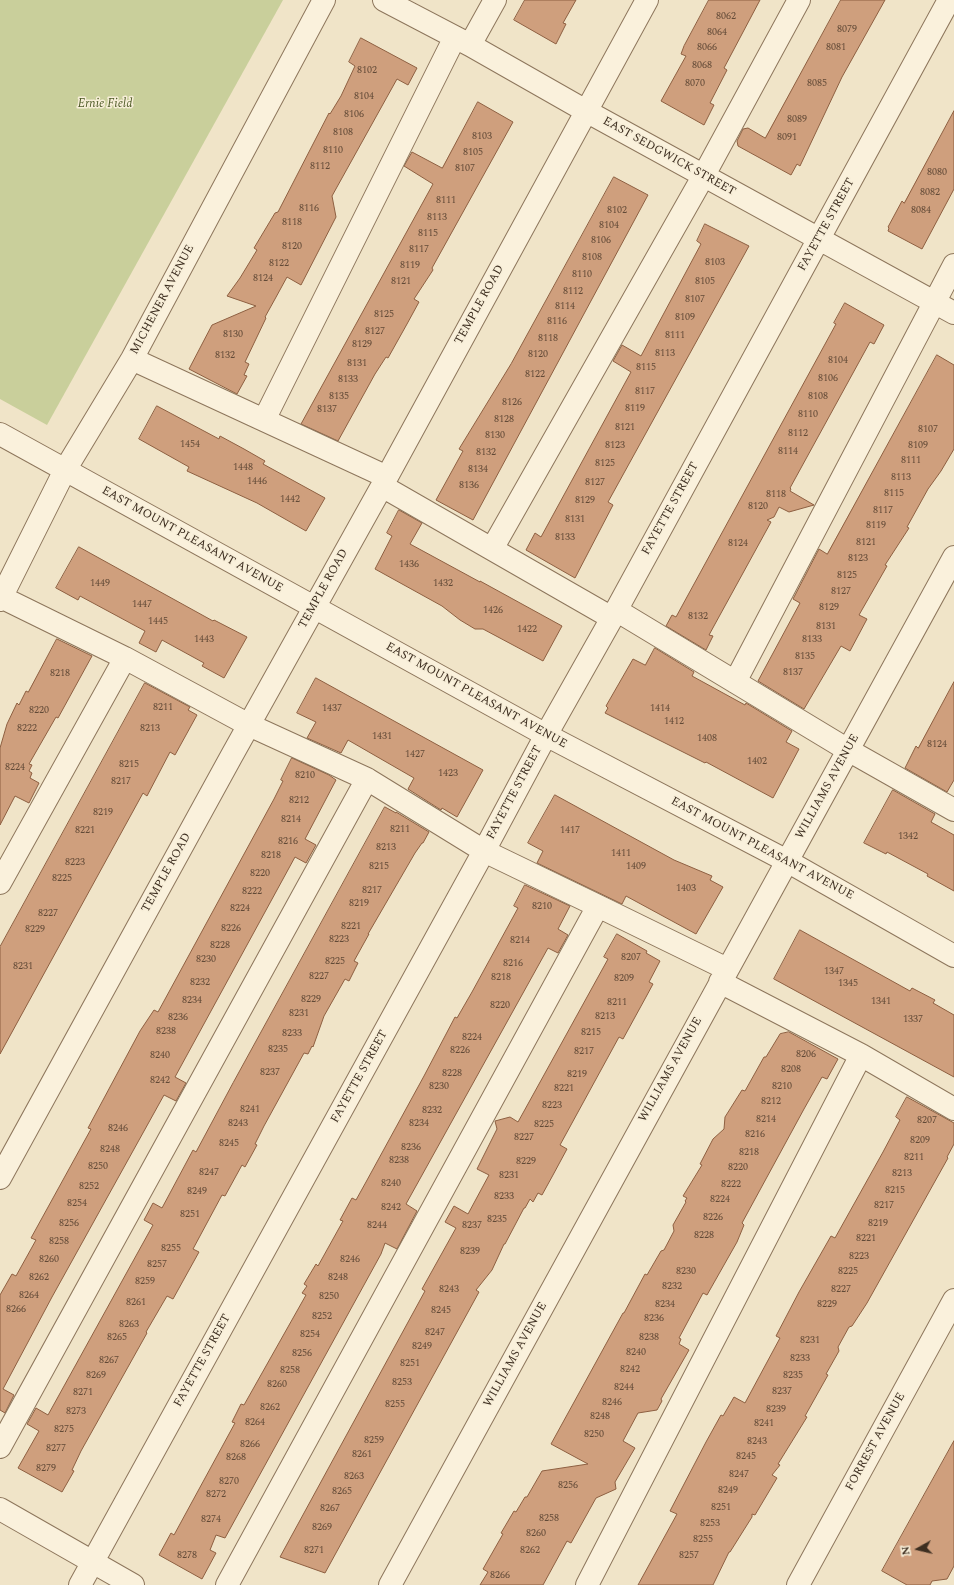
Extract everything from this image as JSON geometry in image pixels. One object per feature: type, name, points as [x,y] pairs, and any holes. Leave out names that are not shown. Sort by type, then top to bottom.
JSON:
[{"type":"street","name":"MICHENER AVENUE","points":[[1,598],[65,470],[132,359],[324,0]]},
{"type":"street","name":"EAST SEDGWICK STREET","points":[[384,0],[462,41],[586,111],[954,313]]},
{"type":"street","points":[[264,420],[462,41],[495,0]]},
{"type":"street","name":"TEMPLE ROAD","points":[[0,1178],[384,482],[647,0]]},
{"type":"street","points":[[492,549],[704,175],[799,0]]},
{"type":"street","name":"FAYETTE STREET","points":[[80,1585],[484,851],[546,735],[614,614],[949,0]]},
{"type":"street","points":[[736,682],[954,265]]},
{"type":"street","points":[[132,359],[264,420],[384,482],[492,549],[614,614],[736,682],[848,750],[954,810]]},
{"type":"street","name":"EAST MOUNT PLEASANT AVENUE","points":[[0,434],[546,735],[787,860],[954,956]]},
{"type":"street","name":"WILLIAMS AVENUE","points":[[390,1585],[723,975],[954,557]]},
{"type":"street","points":[[1,598],[125,658],[249,725],[367,779],[484,851],[598,906],[723,975],[954,1109]]},
{"type":"street","points":[[0,883],[125,658]]},
{"type":"street","points":[[0,1447],[367,779]]},
{"type":"street","points":[[227,1585],[598,906]]},
{"type":"street","points":[[587,1585],[861,1055]]},
{"type":"street","name":"FORREST AVENUE","points":[[798,1585],[954,1300]]},
{"type":"street","points":[[0,1509],[133,1585]]},
{"type":"green space","name":"Ernie Field","points":[[0,0],[283,0],[47,425],[0,399]]},
{"type":"building","points":[[525,0],[576,0],[563,23],[566,24],[556,44],[514,20]]},
{"type":"building","points":[[709,0],[760,0],[724,68],[727,70],[710,103],[714,105],[704,125],[661,101],[686,56],[681,54],[684,46]]},
{"type":"building","points":[[841,0],[885,0],[842,77],[800,166],[797,164],[791,175],[738,146],[737,141],[743,129],[748,128],[765,138]]},
{"type":"building","points":[[361,38],[417,68],[408,85],[397,79],[332,196],[336,217],[301,285],[287,277],[265,317],[266,318],[245,362],[249,364],[244,375],[247,376],[237,394],[189,369],[212,325],[256,306],[227,296],[257,250],[254,248],[275,213],[278,212],[329,113],[330,114],[341,96],[355,66],[349,62]]},
{"type":"building","points":[[478,102],[513,122],[432,268],[433,270],[414,299],[419,302],[407,324],[388,358],[386,357],[375,374],[338,441],[301,424],[433,184],[404,166],[412,152],[442,168]]},
{"type":"building","points":[[954,111],[954,189],[922,249],[888,231],[888,227],[902,201],[904,203]]},
{"type":"building","points":[[614,177],[648,195],[473,520],[436,500],[463,451],[459,449],[511,364]]},
{"type":"building","points":[[705,224],[749,246],[608,502],[613,505],[575,578],[526,550],[535,533],[541,537],[631,372],[613,361],[622,345],[641,356],[701,244],[697,241]]},
{"type":"building","points":[[845,303],[884,325],[874,344],[870,342],[790,488],[790,491],[814,505],[789,512],[779,507],[774,517],[767,520],[771,522],[709,635],[713,636],[706,650],[666,626],[672,615],[676,617],[836,324],[834,323]]},
{"type":"building","points":[[937,355],[954,365],[954,449],[928,489],[907,527],[909,528],[885,565],[887,566],[859,615],[867,619],[850,651],[841,646],[804,709],[758,681],[800,603],[793,599],[819,549],[827,554]]},
{"type":"building","points":[[157,406],[219,439],[220,436],[244,449],[265,461],[263,464],[325,498],[306,531],[257,503],[187,471],[189,467],[139,439]]},
{"type":"building","points":[[399,510],[422,523],[410,544],[562,626],[543,661],[483,629],[475,629],[442,606],[375,569],[392,536],[387,533]]},
{"type":"building","points":[[79,547],[213,621],[214,620],[247,637],[224,678],[202,666],[204,663],[162,640],[156,652],[139,643],[145,631],[80,596],[78,600],[56,588]]},
{"type":"building","points":[[57,639],[92,656],[58,718],[56,717],[29,764],[32,765],[29,771],[32,773],[30,778],[39,783],[29,803],[15,796],[0,825],[0,748],[7,724],[17,703],[19,705],[26,691],[28,692]]},
{"type":"building","points":[[655,648],[694,672],[692,676],[745,705],[746,703],[792,731],[786,742],[799,749],[773,798],[706,762],[705,763],[605,713],[608,708],[606,706],[633,659],[645,665]]},
{"type":"building","points":[[316,678],[483,770],[457,817],[442,808],[441,810],[408,789],[414,778],[348,740],[341,753],[307,738],[316,722],[297,713]]},
{"type":"building","points":[[954,682],[954,780],[947,792],[905,768],[916,746],[918,748]]},
{"type":"building","points":[[145,683],[190,707],[188,710],[197,715],[175,755],[170,752],[147,796],[143,793],[0,1054],[0,947]]},
{"type":"building","points":[[292,758],[329,775],[336,780],[305,839],[316,845],[306,863],[295,857],[175,1077],[186,1083],[176,1101],[164,1095],[52,1297],[3,1389],[14,1395],[5,1413],[0,1410],[0,1295],[12,1274],[16,1276],[36,1240],[31,1238],[91,1129],[88,1128],[140,1031],[154,1010],[158,1012],[274,799],[283,781],[281,780]]},
{"type":"building","points":[[893,790],[935,814],[931,822],[954,835],[954,891],[927,876],[928,874],[887,852],[886,854],[864,843]]},
{"type":"building","points":[[555,795],[674,860],[712,876],[710,880],[723,887],[696,934],[626,896],[622,904],[537,863],[543,851],[528,843]]},
{"type":"building","points":[[385,807],[429,832],[415,853],[368,934],[354,961],[358,963],[349,981],[345,979],[324,1016],[313,1047],[312,1046],[308,1054],[304,1053],[264,1126],[255,1144],[257,1145],[245,1167],[242,1165],[225,1196],[222,1195],[193,1249],[199,1252],[173,1299],[167,1296],[146,1332],[147,1333],[81,1451],[72,1470],[74,1471],[62,1492],[18,1468],[39,1431],[27,1424],[36,1408],[48,1415],[153,1225],[144,1220],[153,1203],[162,1208],[193,1150],[196,1152]]},
{"type":"building","points":[[525,885],[570,906],[558,929],[568,935],[558,953],[548,948],[406,1204],[417,1211],[397,1249],[385,1243],[381,1254],[225,1538],[216,1535],[210,1550],[216,1553],[202,1579],[159,1555],[171,1533],[174,1535],[235,1423],[232,1422],[241,1404],[244,1405],[306,1295],[302,1293],[307,1286],[304,1284],[316,1264],[318,1266],[343,1221],[340,1220],[352,1198],[356,1200],[455,1017],[457,1018],[518,908],[514,906]]},
{"type":"building","points":[[800,930],[910,991],[912,988],[935,1000],[933,1003],[954,1015],[954,1077],[774,979]]},
{"type":"building","points":[[617,934],[647,951],[646,953],[660,961],[649,982],[653,984],[646,997],[623,1039],[619,1037],[560,1145],[567,1149],[553,1175],[542,1195],[538,1193],[533,1202],[530,1199],[504,1244],[492,1270],[476,1290],[479,1292],[325,1573],[280,1557],[425,1291],[422,1289],[456,1228],[445,1222],[454,1206],[468,1214],[489,1175],[477,1169],[497,1129],[495,1121],[510,1117],[518,1122],[608,959],[604,957]]},
{"type":"building","points":[[789,1032],[838,1059],[827,1079],[822,1077],[742,1223],[744,1225],[737,1242],[707,1295],[703,1293],[679,1338],[681,1339],[679,1344],[689,1350],[661,1399],[662,1401],[657,1410],[638,1413],[623,1441],[635,1448],[615,1482],[616,1489],[596,1498],[571,1543],[567,1541],[543,1585],[480,1585],[488,1572],[483,1569],[503,1534],[501,1533],[514,1511],[516,1512],[525,1497],[527,1497],[542,1471],[588,1464],[551,1444],[645,1274],[647,1275],[661,1251],[664,1250],[674,1231],[673,1225],[686,1202],[685,1201],[687,1198],[683,1196],[702,1165],[700,1164],[713,1139],[724,1129],[725,1117],[742,1090],[745,1091],[764,1057],[766,1057],[780,1034]]},
{"type":"building","points":[[907,1097],[954,1123],[954,1144],[947,1157],[948,1158],[867,1303],[852,1326],[849,1327],[838,1347],[839,1351],[826,1374],[828,1375],[805,1416],[807,1417],[778,1464],[780,1465],[772,1475],[777,1478],[755,1515],[752,1514],[752,1517],[729,1552],[713,1585],[638,1585],[677,1514],[670,1511],[706,1442],[721,1415],[723,1416],[734,1397],[745,1403],[780,1338],[776,1336],[799,1292],[831,1236],[835,1238],[900,1120],[896,1117]]},
{"type":"building","points":[[954,1441],[954,1566],[947,1579],[932,1581],[930,1585],[907,1585],[882,1571]]}]
